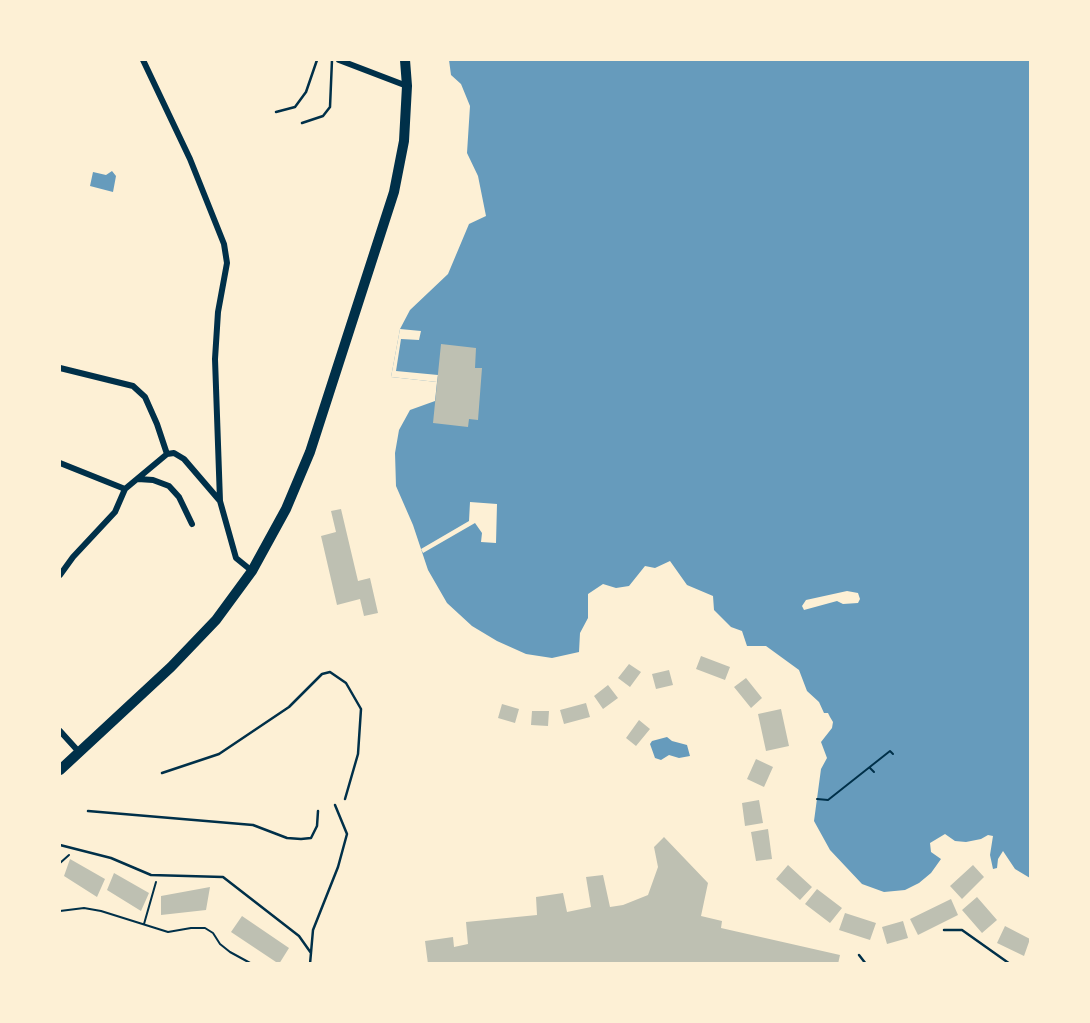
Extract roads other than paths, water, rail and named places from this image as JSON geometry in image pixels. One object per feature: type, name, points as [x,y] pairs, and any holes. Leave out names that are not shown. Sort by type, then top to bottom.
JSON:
[{"type":"main road","points":[[60,770],[216,621],[252,571],[286,509],[310,452],[384,227],[404,141],[407,86],[405,60]]},
{"type":"street","points":[[143,60],[190,159],[224,244],[227,263],[218,312],[215,359],[220,502],[236,558],[252,571]]},
{"type":"street","points":[[339,60],[407,86]]},
{"type":"street","points":[[60,368],[133,386],[145,397],[158,424],[167,454]]},
{"type":"street","points":[[60,575],[115,512],[125,489],[167,454],[174,453],[184,459],[220,502]]},
{"type":"street","points":[[60,463],[125,489]]},
{"type":"street","points":[[138,479],[153,480],[169,486],[179,496],[192,524]]},
{"type":"street","points":[[60,730],[79,752]]},
{"type":"lane","points":[[276,112],[295,107],[306,92],[317,60]]},
{"type":"lane","points":[[302,123],[323,116],[330,107],[332,60]]},
{"type":"lane","points":[[162,773],[219,754],[289,707],[322,674],[330,672],[346,683],[361,709],[358,754],[345,799]]},
{"type":"lane","points":[[310,964],[313,930],[338,867],[347,834],[335,805]]},
{"type":"lane","points":[[88,811],[253,825],[287,838],[301,839],[312,838],[317,826],[318,811]]},
{"type":"lane","points":[[60,845],[111,858],[158,876],[223,877],[299,936],[311,953]]},
{"type":"lane","points":[[944,930],[962,930],[1010,964]]},
{"type":"lane","points":[[859,955],[866,964]]},
{"type":"water","points":[[449,60],[1030,60],[1030,878],[1015,869],[1003,851],[997,868],[993,869],[990,855],[993,836],[966,842],[955,841],[945,834],[930,843],[931,852],[941,859],[919,883],[905,890],[884,892],[862,884],[830,850],[814,821],[821,769],[827,758],[821,742],[832,728],[833,722],[828,713],[824,713],[819,702],[807,691],[799,670],[766,646],[747,646],[742,631],[731,627],[714,610],[713,596],[687,585],[670,561],[655,568],[645,566],[629,586],[616,588],[603,584],[588,594],[588,618],[580,633],[579,652],[552,658],[526,654],[497,641],[472,626],[447,603],[428,570],[396,486],[395,453],[399,430],[410,410],[435,401],[437,382],[391,377],[400,329],[410,310],[448,274],[469,224],[486,216],[478,176],[467,153],[470,106],[461,84],[451,75]],"holes":[[[847,591],[858,593],[858,603],[843,604],[837,601],[804,610],[802,606],[806,600]]]},
{"type":"water","points":[[112,171],[116,176],[113,192],[90,186],[93,172],[106,175]]},
{"type":"water","points":[[667,737],[687,745],[690,756],[679,758],[669,755],[661,760],[655,758],[650,744]]}]
